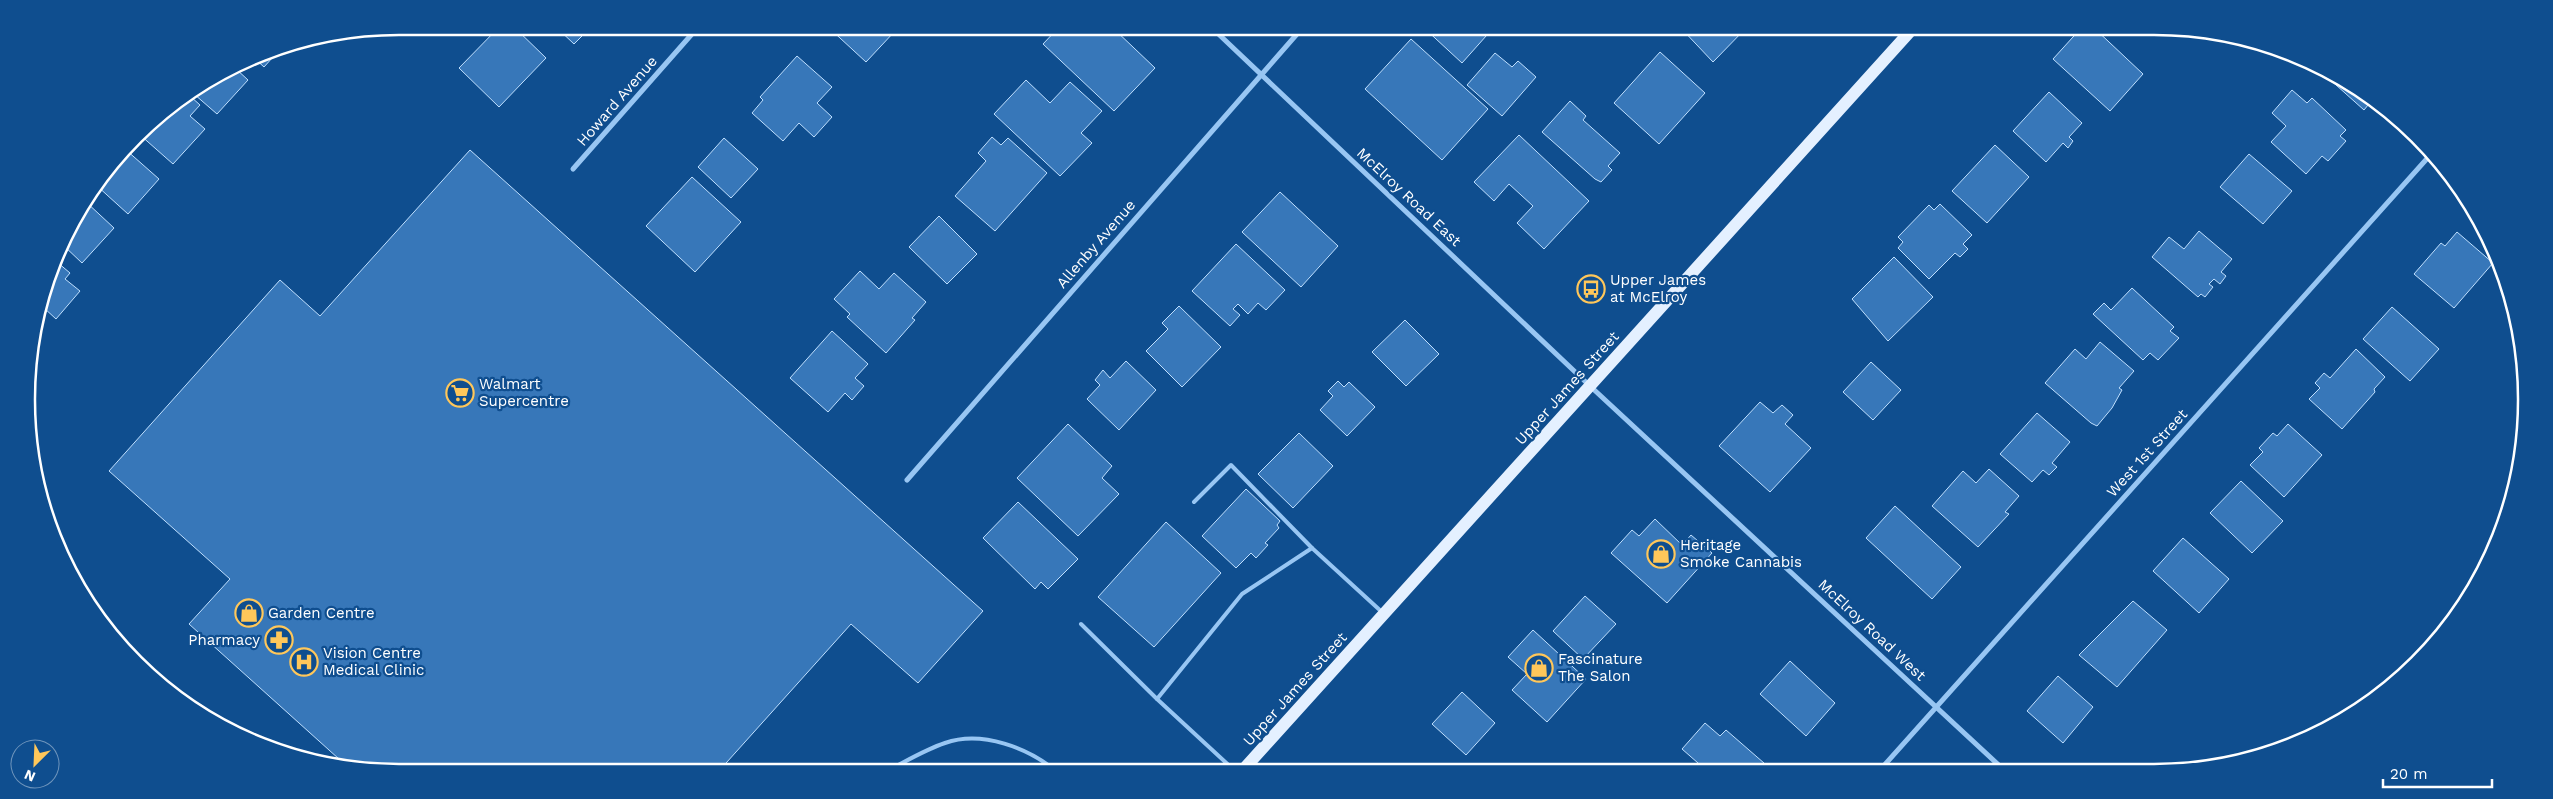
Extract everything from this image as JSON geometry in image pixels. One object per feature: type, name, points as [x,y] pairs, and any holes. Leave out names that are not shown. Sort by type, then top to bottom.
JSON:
[{"type":"main road","name":"Upper James Street","points":[[1248,764],[1907,35]]},
{"type":"street","name":"Howard Avenue","points":[[573,169],[691,35]]},
{"type":"street","name":"McElroy Road East","points":[[1220,35],[1590,386]]},
{"type":"street","name":"Allenby Avenue","points":[[907,480],[1296,35]]},
{"type":"street","name":"West 1st Street","points":[[1885,764],[2427,158]]},
{"type":"street","name":"McElroy Road West","points":[[1590,386],[1998,764]]},
{"type":"lane","points":[[1194,502],[1231,465],[1312,548],[1385,615]]},
{"type":"lane","points":[[1157,699],[1242,594],[1312,548]]},
{"type":"lane","points":[[1081,624],[1227,764]]},
{"type":"lane","points":[[901,764],[946,742],[979,739],[1012,744],[1042,759],[1048,764]]},
{"type":"building","points":[[491,35],[522,35],[546,58],[499,107],[459,68]]},
{"type":"building","points":[[564,35],[583,35],[574,44]]},
{"type":"building","points":[[837,35],[891,35],[866,62]]},
{"type":"building","points":[[1052,35],[1120,35],[1155,68],[1114,111],[1043,44]]},
{"type":"building","points":[[1432,35],[1487,35],[1462,63]]},
{"type":"building","points":[[1688,35],[1739,35],[1713,62]]},
{"type":"building","points":[[2075,35],[2102,35],[2143,74],[2110,111],[2053,59]]},
{"type":"building","points":[[1411,39],[1488,109],[1442,160],[1365,89]]},
{"type":"building","points":[[1660,52],[1705,93],[1659,144],[1614,103]]},
{"type":"building","points":[[1495,53],[1512,67],[1518,61],[1536,77],[1502,116],[1467,85]]},
{"type":"building","points":[[797,56],[832,87],[817,103],[832,117],[814,137],[799,123],[783,141],[752,113],[763,100],[760,97]]},
{"type":"building","points":[[272,58],[264,67],[260,63]]},
{"type":"building","points":[[240,72],[248,80],[217,114],[197,96]]},
{"type":"building","points":[[1026,80],[1050,103],[1070,82],[1102,111],[1081,133],[1092,143],[1060,176],[994,114]]},
{"type":"building","points":[[2333,83],[2368,105],[2364,110]]},
{"type":"building","points":[[2292,90],[2307,103],[2312,98],[2346,130],[2340,136],[2346,141],[2328,161],[2322,156],[2306,174],[2271,142],[2286,126],[2272,113]]},
{"type":"building","points":[[2049,92],[2082,123],[2069,137],[2073,141],[2068,148],[2063,143],[2046,162],[2013,131]]},
{"type":"building","points":[[193,99],[200,105],[190,116],[205,129],[173,164],[145,139],[159,125]]},
{"type":"building","points":[[1570,101],[1586,116],[1583,120],[1620,153],[1608,166],[1612,170],[1601,182],[1595,179],[1542,132]]},
{"type":"building","points":[[1519,135],[1589,201],[1544,249],[1517,223],[1533,206],[1509,184],[1494,201],[1474,182]]},
{"type":"building","points":[[992,137],[1001,145],[1008,138],[1047,173],[995,231],[955,196],[986,161],[978,153]]},
{"type":"building","points":[[724,138],[758,169],[731,198],[698,167]]},
{"type":"building","points":[[1995,145],[2029,177],[1987,223],[1952,191]]},
{"type":"building","name":"Walmart Supercentre","points":[[470,150],[983,611],[918,683],[851,624],[725,764],[400,764],[339,759],[189,624],[230,579],[109,471],[280,280],[320,316]]},
{"type":"building","points":[[130,154],[159,179],[128,214],[101,190]]},
{"type":"building","points":[[2249,154],[2292,191],[2263,224],[2220,187]]},
{"type":"building","points":[[692,177],[741,222],[695,272],[646,226]]},
{"type":"building","points":[[1280,192],[1338,246],[1301,287],[1242,232]]},
{"type":"building","points":[[1940,204],[1972,235],[1963,244],[1968,249],[1960,257],[1955,253],[1929,279],[1898,248],[1903,242],[1898,237],[1929,205],[1934,210]]},
{"type":"building","points":[[91,206],[114,228],[82,263],[68,249]]},
{"type":"building","points":[[939,216],[977,254],[947,284],[909,247]]},
{"type":"building","points":[[2199,231],[2232,259],[2221,272],[2226,276],[2220,284],[2214,279],[2209,284],[2213,287],[2205,297],[2201,294],[2198,297],[2152,257],[2169,237],[2184,249]]},
{"type":"building","points":[[2457,232],[2490,261],[2492,264],[2454,308],[2414,274],[2441,243],[2445,246]]},
{"type":"building","points":[[1236,244],[1285,290],[1266,310],[1258,303],[1248,314],[1238,304],[1233,309],[1240,315],[1230,326],[1192,291]]},
{"type":"building","points":[[1894,257],[1933,297],[1888,341],[1852,299]]},
{"type":"building","points":[[61,265],[70,273],[65,279],[80,291],[56,319],[46,310]]},
{"type":"building","points":[[860,271],[879,289],[894,273],[926,302],[912,318],[915,320],[886,353],[847,317],[850,314],[834,299]]},
{"type":"building","points":[[2132,288],[2174,327],[2170,331],[2179,338],[2158,360],[2150,353],[2143,360],[2093,314],[2104,303],[2111,310]]},
{"type":"building","points":[[1179,306],[1221,347],[1182,387],[1146,351],[1168,329],[1162,323]]},
{"type":"building","points":[[2392,307],[2439,349],[2410,381],[2363,339]]},
{"type":"building","points":[[1405,320],[1439,354],[1406,386],[1372,352]]},
{"type":"building","points":[[832,331],[868,364],[855,378],[864,386],[852,400],[845,393],[828,412],[790,378]]},
{"type":"building","points":[[2100,342],[2134,371],[2119,388],[2122,390],[2112,408],[2097,426],[2091,423],[2045,383],[2075,349],[2086,359]]},
{"type":"building","points":[[2356,349],[2385,377],[2374,389],[2375,392],[2342,429],[2309,399],[2320,388],[2315,383],[2324,373],[2330,378]]},
{"type":"building","points":[[1126,361],[1156,390],[1119,430],[1087,399],[1100,385],[1095,380],[1103,370],[1110,378]]},
{"type":"building","points":[[1871,362],[1901,390],[1873,420],[1843,392]]},
{"type":"building","points":[[1338,381],[1344,387],[1349,382],[1375,407],[1347,436],[1320,410],[1333,396],[1328,391]]},
{"type":"building","points":[[1760,402],[1773,413],[1782,405],[1793,415],[1785,424],[1811,448],[1770,492],[1719,446]]},
{"type":"building","points":[[2037,413],[2070,442],[2052,463],[2057,467],[2049,475],[2043,470],[2032,482],[2000,454]]},
{"type":"building","points":[[1068,424],[1112,466],[1102,478],[1119,494],[1078,536],[1017,478]]},
{"type":"building","points":[[2288,424],[2322,455],[2284,497],[2250,465],[2263,452],[2259,448],[2273,433],[2277,436]]},
{"type":"building","points":[[1299,433],[1333,466],[1293,508],[1258,474]]},
{"type":"building","points":[[1989,469],[2019,496],[2005,512],[2009,514],[1978,547],[1932,506],[1963,471],[1976,483]]},
{"type":"building","points":[[2241,481],[2283,521],[2252,553],[2210,513]]},
{"type":"building","points":[[1246,489],[1280,521],[1277,525],[1279,528],[1265,543],[1268,545],[1256,558],[1251,553],[1236,568],[1202,536]]},
{"type":"building","points":[[1018,502],[1078,559],[1048,589],[1041,582],[1035,589],[983,538]]},
{"type":"building","points":[[1895,506],[1961,567],[1932,599],[1866,538]]},
{"type":"building","points":[[1655,519],[1682,545],[1691,535],[1712,553],[1667,603],[1611,553],[1632,530],[1639,536]]},
{"type":"building","points":[[1166,522],[1221,573],[1154,647],[1098,597]]},
{"type":"building","points":[[2183,538],[2229,579],[2199,613],[2153,571]]},
{"type":"building","points":[[1585,596],[1616,624],[1583,659],[1553,631]]},
{"type":"building","points":[[2133,601],[2167,630],[2117,687],[2079,655]]},
{"type":"building","points":[[1533,630],[1586,679],[1547,722],[1512,690],[1527,674],[1508,657]]},
{"type":"building","points":[[1790,661],[1835,703],[1806,736],[1760,694]]},
{"type":"building","points":[[2058,676],[2093,707],[2063,743],[2027,711]]},
{"type":"building","points":[[1462,692],[1495,723],[1466,755],[1432,724]]},
{"type":"building","points":[[1705,723],[1720,736],[1726,730],[1765,764],[1699,764],[1682,749]]},
{"type":"place","name":"Upper James at McElroy","points":[[1591,289]]},
{"type":"place","name":"Walmart Supercentre","points":[[460,393]]},
{"type":"place","name":"Heritage Smoke Cannabis","points":[[1661,554]]},
{"type":"place","name":"Garden Centre","points":[[249,613]]},
{"type":"place","name":"Pharmacy","points":[[279,640]]},
{"type":"place","name":"Vision Centre Medical Clinic","points":[[304,662]]},
{"type":"place","name":"Fascinature The Salon","points":[[1539,668]]}]
